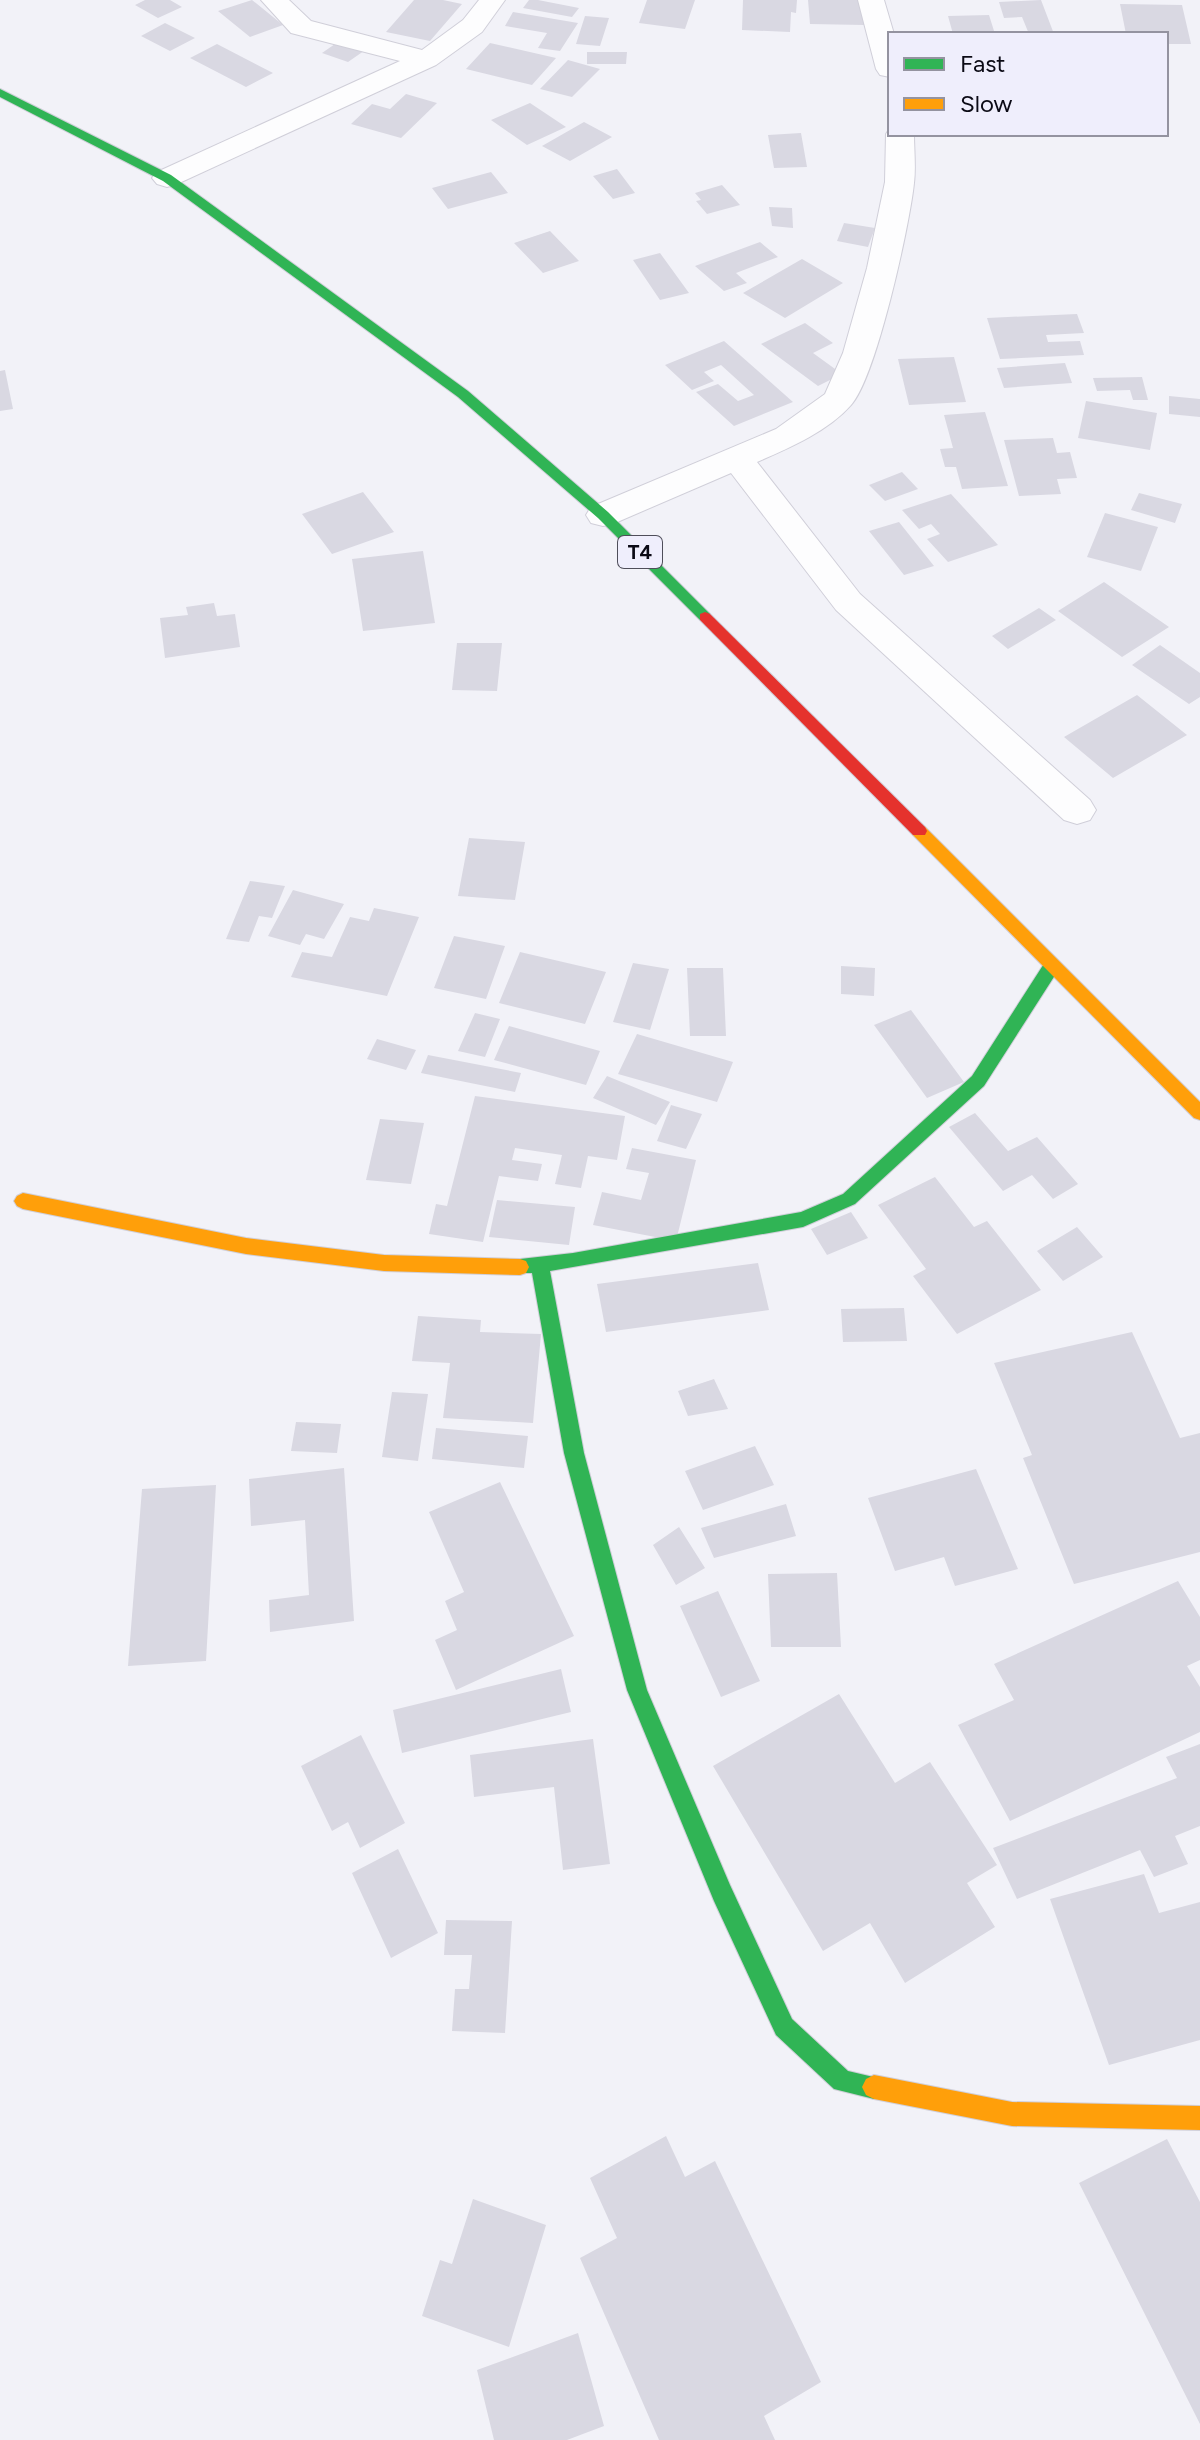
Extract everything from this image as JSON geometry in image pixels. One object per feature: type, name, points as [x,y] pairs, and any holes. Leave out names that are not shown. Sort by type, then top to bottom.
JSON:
[{"type":"main road","name":"T4","points":[[0,92],[167,178],[463,394],[603,515],[1200,1113]]},
{"type":"main road","points":[[23,1201],[246,1246],[384,1263],[504,1269],[713,1237],[803,1219],[849,1199],[978,1081],[1053,964]]},
{"type":"main road","points":[[540,1265],[574,1453],[637,1690],[722,1893],[784,2027],[842,2081],[1012,2114],[1200,2118]]},
{"type":"street","points":[[274,0],[301,27],[426,59]]},
{"type":"street","points":[[167,178],[426,59],[463,33],[489,8],[492,0]]},
{"type":"street","points":[[871,0],[888,62]]},
{"type":"street","points":[[603,515],[788,436],[839,399],[848,382],[878,282],[900,182],[900,136]]},
{"type":"street","points":[[736,457],[848,602],[1077,810]]},
{"type":"building","points":[[145,0],[170,0],[182,7],[158,18],[135,5]]},
{"type":"building","points":[[252,0],[283,25],[250,37],[218,11]]},
{"type":"building","points":[[414,0],[443,0],[462,4],[430,41],[386,32]]},
{"type":"building","points":[[529,0],[579,8],[572,17],[523,8]]},
{"type":"building","points":[[647,0],[695,0],[685,29],[639,23]]},
{"type":"building","points":[[743,0],[797,0],[796,13],[791,12],[790,32],[742,30]]},
{"type":"building","points":[[808,0],[862,0],[864,25],[810,24]]},
{"type":"building","points":[[1041,0],[1053,32],[1028,32],[1022,17],[1004,18],[999,2]]},
{"type":"building","points":[[1120,4],[1182,5],[1191,44],[1168,44],[1168,32],[1126,32]]},
{"type":"building","points":[[513,12],[578,23],[560,51],[538,48],[547,33],[505,26]]},
{"type":"building","points":[[989,15],[994,32],[952,32],[948,16]]},
{"type":"building","points":[[585,16],[609,18],[600,46],[576,44]]},
{"type":"building","points":[[165,23],[195,38],[170,51],[141,36]]},
{"type":"building","points":[[348,35],[374,44],[348,62],[322,53]]},
{"type":"building","points":[[490,43],[556,58],[532,85],[466,69]]},
{"type":"building","points":[[217,44],[273,73],[246,87],[190,58]]},
{"type":"building","points":[[587,52],[627,52],[626,64],[587,64]]},
{"type":"building","points":[[568,60],[600,69],[572,97],[540,89]]},
{"type":"building","points":[[406,94],[437,103],[401,138],[351,124],[372,104],[390,109]]},
{"type":"building","points":[[530,103],[566,127],[527,145],[491,120]]},
{"type":"building","points":[[584,122],[612,137],[570,161],[542,146]]},
{"type":"building","points":[[801,133],[807,167],[774,168],[768,135]]},
{"type":"building","points":[[617,169],[635,193],[613,199],[593,176]]},
{"type":"building","points":[[491,172],[508,193],[448,209],[432,188]]},
{"type":"building","points":[[722,185],[740,205],[707,214],[696,201],[701,200],[695,193]]},
{"type":"building","points":[[769,207],[792,208],[793,228],[772,226]]},
{"type":"building","points":[[844,223],[875,228],[868,247],[837,241]]},
{"type":"building","points":[[550,231],[579,261],[543,273],[514,243]]},
{"type":"building","points":[[760,242],[778,257],[736,273],[747,283],[724,291],[695,266]]},
{"type":"building","points":[[660,253],[689,293],[660,300],[633,260]]},
{"type":"building","points":[[802,259],[843,283],[785,318],[743,293]]},
{"type":"building","points":[[1077,314],[1084,333],[1046,335],[1048,342],[1080,341],[1084,355],[1000,359],[987,318]]},
{"type":"building","points":[[805,323],[833,343],[813,353],[842,374],[818,386],[761,344]]},
{"type":"building","points":[[724,341],[793,402],[734,426],[696,392],[718,384],[738,401],[754,395],[721,365],[704,372],[714,381],[692,390],[665,365]]},
{"type":"building","points":[[954,357],[966,402],[909,405],[898,359]]},
{"type":"building","points":[[1065,363],[1072,383],[1004,388],[997,368]]},
{"type":"building","points":[[5,370],[13,409],[0,411],[0,371]]},
{"type":"building","points":[[1142,377],[1148,400],[1133,400],[1130,390],[1097,391],[1093,378]]},
{"type":"building","points":[[1169,396],[1200,399],[1200,417],[1169,414]]},
{"type":"building","points":[[1086,401],[1157,413],[1150,450],[1078,438]]},
{"type":"building","points":[[985,412],[1008,486],[962,489],[956,467],[945,467],[940,449],[953,448],[944,415]]},
{"type":"building","points":[[1053,438],[1057,453],[1070,452],[1077,478],[1057,479],[1061,494],[1019,496],[1004,440]]},
{"type":"building","points":[[902,472],[918,489],[885,501],[869,485]]},
{"type":"building","points":[[363,492],[394,532],[332,554],[302,514]]},
{"type":"building","points":[[1139,493],[1182,504],[1175,523],[1131,510]]},
{"type":"building","points":[[951,494],[998,545],[948,562],[927,539],[940,534],[931,524],[919,529],[902,510]]},
{"type":"building","points":[[1105,513],[1158,527],[1141,571],[1087,557]]},
{"type":"building","points":[[899,522],[934,566],[904,575],[869,531]]},
{"type":"building","points":[[423,551],[435,623],[363,631],[352,559]]},
{"type":"building","points":[[1104,582],[1169,627],[1122,657],[1058,611]]},
{"type":"building","points":[[214,603],[217,616],[235,614],[240,647],[165,658],[160,618],[188,615],[186,607]]},
{"type":"building","points":[[1039,608],[1056,620],[1008,649],[992,636]]},
{"type":"building","points":[[457,643],[502,643],[497,691],[452,690]]},
{"type":"building","points":[[1160,645],[1200,673],[1200,697],[1189,704],[1132,665]]},
{"type":"building","points":[[1137,695],[1187,735],[1113,778],[1064,737]]},
{"type":"building","points":[[469,838],[525,842],[515,900],[458,896]]},
{"type":"building","points":[[250,881],[285,886],[272,918],[259,916],[249,942],[226,939]]},
{"type":"building","points":[[293,890],[344,904],[324,939],[306,934],[300,945],[268,936]]},
{"type":"building","points":[[374,908],[419,917],[387,996],[291,977],[302,952],[332,957],[350,917],[369,921]]},
{"type":"building","points":[[454,936],[505,946],[486,999],[434,988]]},
{"type":"building","points":[[520,952],[606,972],[585,1024],[499,1003]]},
{"type":"building","points":[[633,963],[669,969],[650,1030],[613,1022]]},
{"type":"building","points":[[841,966],[875,968],[874,996],[841,994]]},
{"type":"building","points":[[687,968],[723,968],[726,1036],[690,1036]]},
{"type":"building","points":[[911,1010],[964,1082],[927,1098],[874,1025]]},
{"type":"building","points":[[475,1013],[500,1019],[485,1057],[458,1051]]},
{"type":"building","points":[[509,1026],[600,1051],[586,1085],[494,1060]]},
{"type":"building","points":[[637,1034],[733,1062],[717,1102],[618,1074]]},
{"type":"building","points":[[377,1039],[416,1050],[406,1070],[367,1059]]},
{"type":"building","points":[[428,1055],[521,1073],[515,1092],[421,1073]]},
{"type":"building","points":[[607,1076],[670,1102],[656,1125],[593,1098]]},
{"type":"building","points":[[475,1096],[625,1116],[617,1160],[588,1156],[581,1188],[555,1184],[562,1155],[515,1148],[512,1160],[542,1164],[538,1181],[499,1176],[483,1242],[429,1234],[436,1204],[447,1206]]},
{"type":"building","points":[[671,1105],[702,1114],[686,1149],[657,1141]]},
{"type":"building","points":[[975,1113],[1008,1151],[1037,1137],[1078,1184],[1053,1199],[1032,1175],[1003,1191],[949,1127]]},
{"type":"building","points":[[380,1119],[424,1123],[411,1184],[366,1180]]},
{"type":"building","points":[[632,1148],[696,1160],[676,1241],[593,1225],[602,1192],[641,1200],[649,1173],[626,1169]]},
{"type":"building","points":[[935,1177],[974,1227],[987,1221],[1041,1290],[957,1334],[913,1276],[926,1269],[878,1205]]},
{"type":"building","points":[[497,1200],[575,1207],[569,1245],[489,1237]]},
{"type":"building","points":[[851,1212],[868,1238],[827,1255],[811,1229]]},
{"type":"building","points":[[1077,1227],[1103,1257],[1063,1281],[1037,1251]]},
{"type":"building","points":[[758,1263],[769,1310],[606,1332],[597,1284]]},
{"type":"building","points":[[904,1308],[907,1341],[843,1342],[841,1309]]},
{"type":"building","points":[[418,1316],[481,1320],[480,1332],[541,1334],[533,1423],[443,1418],[450,1363],[412,1361]]},
{"type":"building","points":[[1132,1332],[1180,1438],[1200,1433],[1200,1552],[1074,1584],[1023,1458],[1032,1455],[994,1363]]},
{"type":"building","points":[[714,1379],[728,1409],[688,1416],[678,1391]]},
{"type":"building","points":[[392,1392],[428,1394],[418,1461],[382,1457]]},
{"type":"building","points":[[296,1422],[341,1424],[337,1453],[291,1451]]},
{"type":"building","points":[[436,1428],[528,1436],[524,1468],[432,1459]]},
{"type":"building","points":[[755,1446],[774,1485],[703,1510],[685,1471]]},
{"type":"building","points":[[344,1468],[354,1621],[270,1632],[269,1600],[309,1595],[305,1520],[251,1526],[249,1479]]},
{"type":"building","points":[[976,1469],[1018,1569],[955,1586],[944,1557],[895,1571],[868,1498]]},
{"type":"building","points":[[500,1482],[574,1636],[456,1690],[435,1640],[457,1630],[445,1601],[464,1592],[429,1512]]},
{"type":"building","points":[[216,1485],[206,1661],[128,1666],[142,1489]]},
{"type":"building","points":[[786,1504],[796,1536],[714,1558],[701,1528]]},
{"type":"building","points":[[679,1527],[705,1568],[676,1585],[653,1545]]},
{"type":"building","points":[[837,1573],[841,1647],[771,1647],[768,1574]]},
{"type":"building","points":[[1178,1581],[1200,1617],[1200,1660],[1187,1666],[1200,1687],[1200,1732],[1010,1821],[958,1725],[1014,1700],[994,1664]]},
{"type":"building","points":[[718,1591],[760,1681],[721,1697],[680,1606]]},
{"type":"building","points":[[561,1669],[571,1712],[402,1753],[393,1710]]},
{"type":"building","points":[[839,1694],[895,1783],[930,1762],[997,1865],[967,1883],[995,1927],[905,1983],[870,1923],[823,1951],[713,1766]]},
{"type":"building","points":[[361,1735],[405,1823],[360,1848],[348,1822],[332,1831],[301,1766]]},
{"type":"building","points":[[593,1739],[610,1864],[563,1870],[554,1787],[474,1797],[470,1755]]},
{"type":"building","points":[[1200,1744],[1200,1826],[1175,1836],[1188,1864],[1154,1877],[1140,1850],[1017,1899],[993,1848],[1177,1778],[1166,1757]]},
{"type":"building","points":[[398,1849],[438,1933],[391,1958],[352,1873]]},
{"type":"building","points":[[1144,1874],[1159,1913],[1200,1902],[1200,2040],[1109,2065],[1050,1899]]},
{"type":"building","points":[[446,1920],[512,1921],[505,2033],[452,2031],[455,1989],[469,1989],[472,1955],[444,1955]]},
{"type":"building","points":[[666,2136],[685,2177],[715,2161],[821,2382],[764,2416],[775,2440],[659,2440],[580,2258],[617,2238],[590,2178]]},
{"type":"building","points":[[1167,2139],[1200,2202],[1200,2424],[1079,2183]]},
{"type":"building","points":[[473,2199],[546,2225],[509,2347],[422,2316],[440,2260],[452,2264]]},
{"type":"building","points":[[578,2333],[604,2426],[567,2440],[494,2440],[477,2370]]},
{"type":"traffic: fast","points":[[0,92],[167,178],[463,394],[603,515],[705,617]]},
{"type":"traffic: fast","points":[[520,1267],[573,1261],[803,1219],[849,1199],[978,1081],[1053,964]]},
{"type":"traffic: fast","points":[[540,1265],[574,1453],[637,1690],[722,1893],[784,2027],[842,2081],[874,2087]]},
{"type":"traffic: slow","points":[[919,831],[1200,1113]]},
{"type":"traffic: slow","points":[[23,1201],[246,1246],[384,1263],[520,1267]]},
{"type":"traffic: slow","points":[[874,2087],[1012,2114],[1200,2118]]},
{"type":"traffic: jam","points":[[705,617],[919,831]]}]
